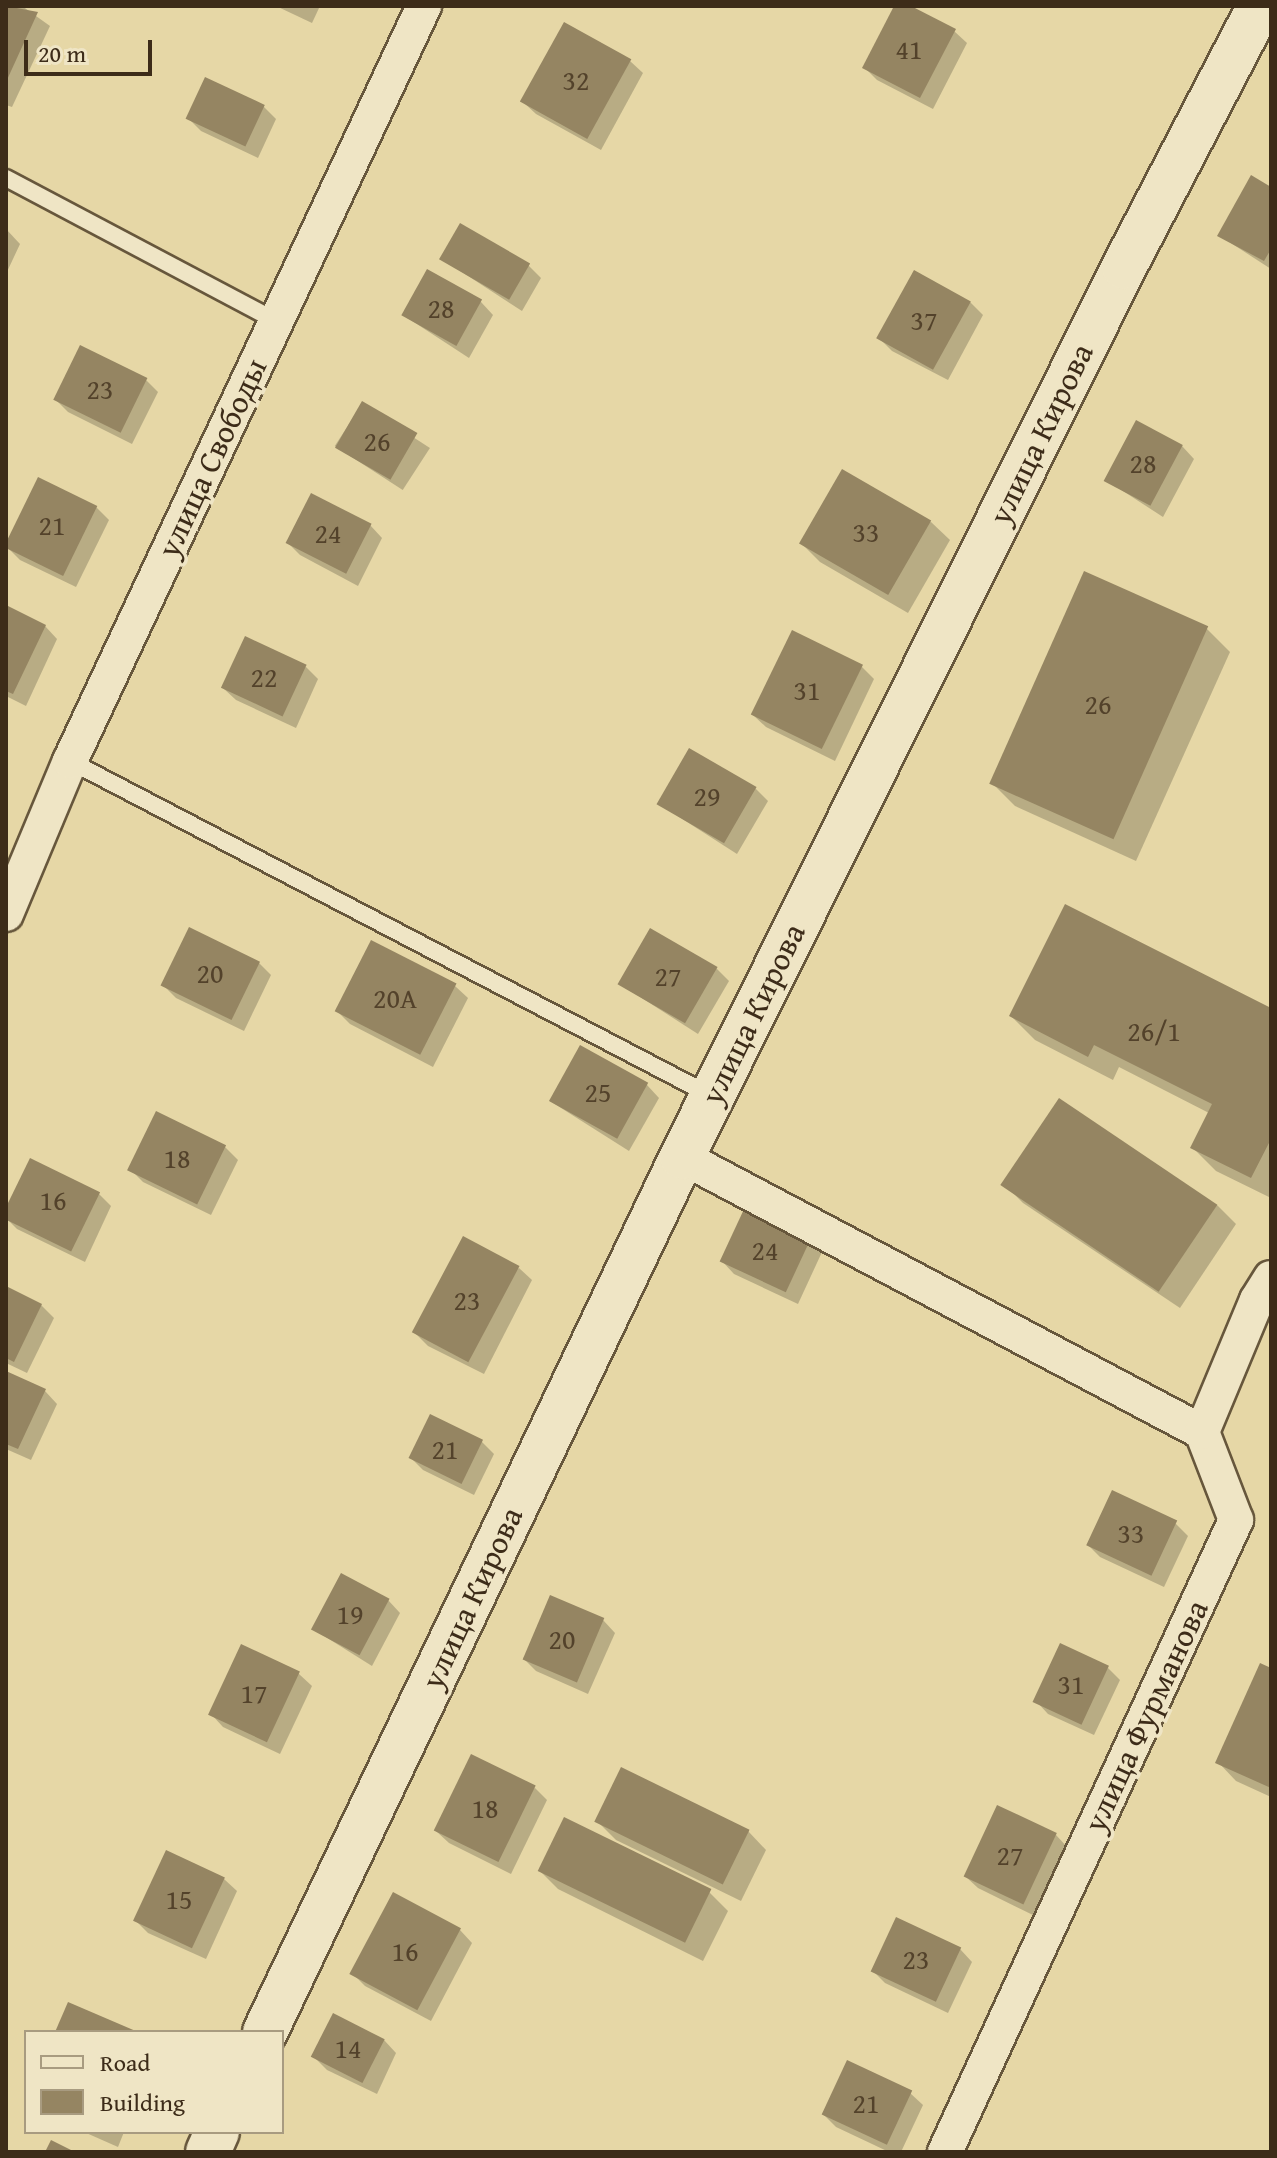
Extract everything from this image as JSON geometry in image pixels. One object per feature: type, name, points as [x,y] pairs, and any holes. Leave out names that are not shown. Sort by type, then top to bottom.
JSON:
[{"type":"street","name":"улица Свободы","points":[[6,914],[70,761],[424,6]]},
{"type":"street","name":"улица Кирова","points":[[266,2030],[682,1157],[1124,267],[1260,6]]},
{"type":"street","points":[[682,1157],[1202,1432],[1266,1293]]},
{"type":"street","name":"улица Фурманова","points":[[945,2152],[1236,1520],[1202,1432]]},
{"type":"lane","points":[[6,178],[276,321]]},
{"type":"lane","points":[[70,761],[712,1096]]},
{"type":"building","points":[[6,6],[38,12],[6,82]]},
{"type":"building","points":[[894,6],[911,6],[956,29],[920,98],[862,68]]},
{"type":"building","points":[[564,22],[631,59],[587,139],[520,102]]},
{"type":"building","points":[[205,77],[265,105],[245,147],[186,119]]},
{"type":"building","points":[[1251,175],[1271,187],[1271,249],[1264,261],[1217,236]]},
{"type":"building","points":[[460,223],[530,264],[509,300],[439,259]]},
{"type":"building","points":[[427,269],[482,300],[456,346],[401,315]]},
{"type":"building","points":[[914,270],[971,302],[933,370],[876,338]]},
{"type":"building","points":[[80,345],[147,378],[121,433],[53,400]]},
{"type":"building","points":[[362,401],[417,433],[390,480],[335,448]]},
{"type":"building","points":[[1136,420],[1183,445],[1150,506],[1104,481]]},
{"type":"building","points":[[842,469],[931,520],[888,595],[799,543]]},
{"type":"building","points":[[38,477],[97,506],[63,576],[6,548]]},
{"type":"building","points":[[311,493],[372,524],[346,574],[286,543]]},
{"type":"building","points":[[1084,571],[1208,626],[1113,839],[989,784]]},
{"type":"building","points":[[6,605],[46,625],[13,694],[6,691]]},
{"type":"building","points":[[792,630],[863,665],[822,749],[751,714]]},
{"type":"building","points":[[245,636],[307,665],[283,716],[221,688]]},
{"type":"building","points":[[689,748],[757,787],[724,843],[656,804]]},
{"type":"building","points":[[1065,904],[1271,1008],[1271,1139],[1251,1178],[1190,1148],[1212,1104],[1094,1045],[1088,1057],[1009,1016]]},
{"type":"building","points":[[189,927],[260,962],[232,1020],[161,985]]},
{"type":"building","points":[[650,928],[718,967],[685,1023],[618,984]]},
{"type":"building","points":[[371,940],[457,984],[420,1055],[335,1011]]},
{"type":"building","points":[[580,1045],[648,1083],[617,1139],[549,1101]]},
{"type":"building","points":[[1059,1098],[1217,1205],[1159,1292],[1000,1185]]},
{"type":"building","points":[[156,1111],[226,1145],[197,1205],[127,1170]]},
{"type":"building","points":[[30,1158],[100,1192],[71,1252],[6,1220],[6,1207]]},
{"type":"building","points":[[745,1207],[811,1238],[786,1292],[720,1261]]},
{"type":"building","points":[[463,1236],[520,1266],[468,1362],[412,1332]]},
{"type":"building","points":[[6,1286],[42,1304],[14,1362],[6,1358]]},
{"type":"building","points":[[6,1371],[46,1389],[18,1449],[6,1444]]},
{"type":"building","points":[[430,1414],[483,1440],[462,1484],[409,1458]]},
{"type":"building","points":[[1112,1490],[1177,1520],[1151,1576],[1086,1545]]},
{"type":"building","points":[[341,1573],[390,1599],[360,1655],[311,1630]]},
{"type":"building","points":[[550,1595],[604,1618],[577,1682],[523,1659]]},
{"type":"building","points":[[1060,1643],[1109,1666],[1081,1725],[1033,1702]]},
{"type":"building","points":[[241,1644],[300,1671],[267,1742],[208,1715]]},
{"type":"building","points":[[1260,1663],[1271,1668],[1271,1788],[1215,1763]]},
{"type":"building","points":[[471,1754],[536,1786],[498,1862],[434,1830]]},
{"type":"building","points":[[621,1767],[750,1830],[723,1885],[594,1822]]},
{"type":"building","points":[[997,1805],[1057,1833],[1023,1904],[964,1877]]},
{"type":"building","points":[[564,1817],[711,1889],[685,1943],[538,1871]]},
{"type":"building","points":[[166,1850],[225,1877],[192,1948],[133,1921]]},
{"type":"building","points":[[393,1892],[461,1928],[417,2010],[349,1974]]},
{"type":"building","points":[[896,1917],[961,1947],[936,2002],[871,1971]]},
{"type":"building","points":[[68,2002],[133,2030],[56,2030]]},
{"type":"building","points":[[333,2013],[385,2039],[362,2083],[311,2057]]},
{"type":"building","points":[[847,2060],[912,2090],[887,2145],[822,2114]]},
{"type":"building","points":[[51,2140],[75,2152],[45,2152]]}]
